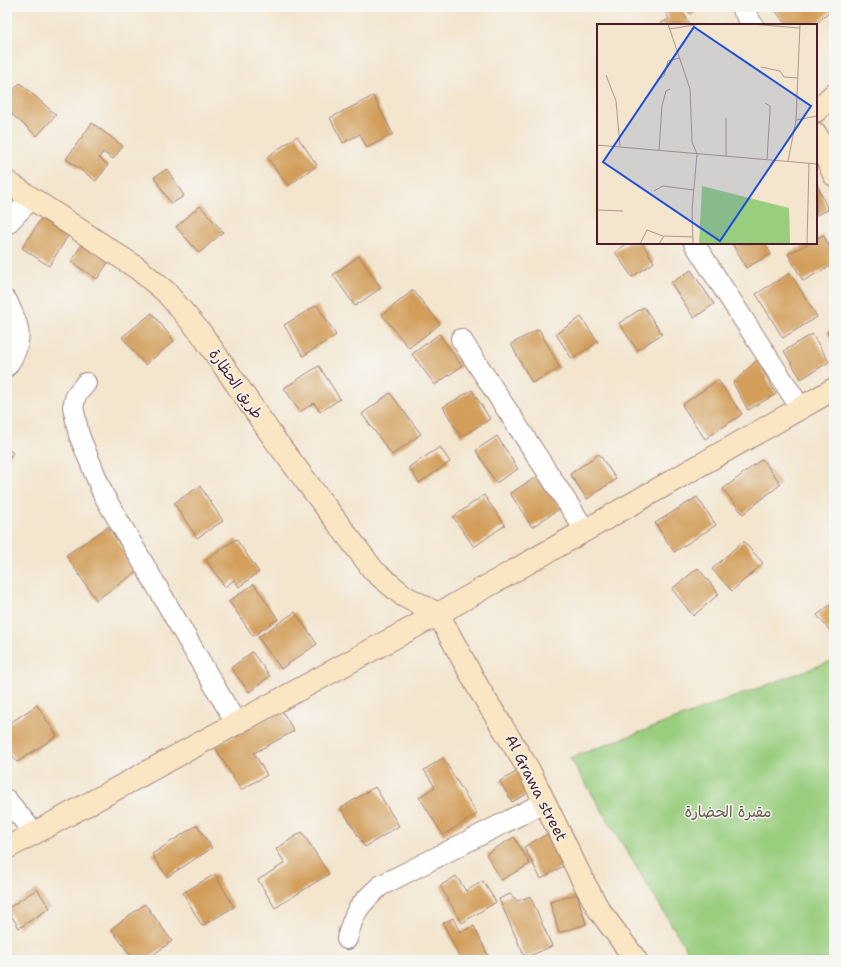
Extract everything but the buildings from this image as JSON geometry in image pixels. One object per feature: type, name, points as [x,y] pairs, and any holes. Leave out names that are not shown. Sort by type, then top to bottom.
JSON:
[{"type":"street","points":[[741,7],[752,24]]},
{"type":"street","points":[[817,110],[834,94]]},
{"type":"street","points":[[817,136],[834,175]]},
{"type":"street","name":"طريق الحظارة","points":[[7,182],[137,268],[169,296],[201,333],[284,452],[374,571],[404,596],[438,614]]},
{"type":"street","points":[[7,224],[32,198]]},
{"type":"street","points":[[695,244],[800,406]]},
{"type":"street","points":[[7,301],[16,321],[19,340],[16,353],[7,366]]},
{"type":"street","points":[[461,339],[585,530]]},
{"type":"street","points":[[86,383],[76,395],[73,407],[79,435],[103,494],[236,723]]},
{"type":"street","points":[[7,848],[438,614],[800,406],[834,389]]},
{"type":"street","name":"Al Grawa street","points":[[438,614],[479,689],[529,770],[582,879],[599,910],[636,960]]},
{"type":"street","points":[[7,800],[34,833]]},
{"type":"street","points":[[348,939],[352,920],[362,902],[380,886],[545,802]]},
{"type":"green space","name":"مقبرة الحضارة","points":[[834,660],[834,960],[693,960],[570,758]]}]
